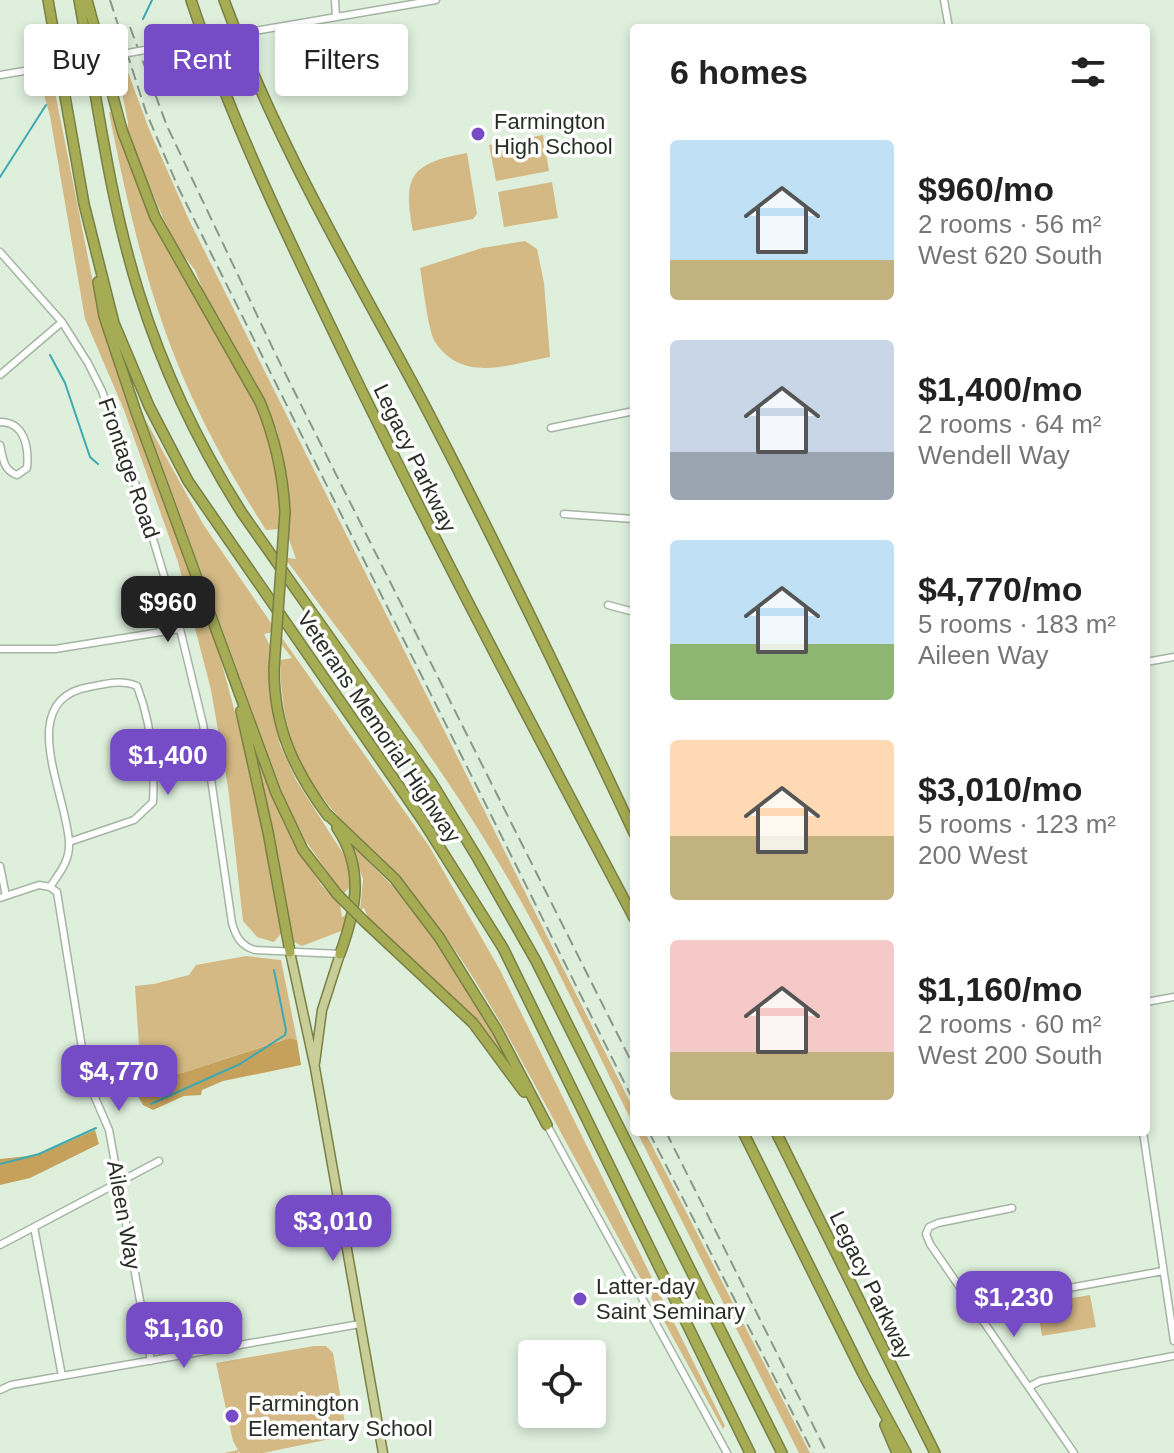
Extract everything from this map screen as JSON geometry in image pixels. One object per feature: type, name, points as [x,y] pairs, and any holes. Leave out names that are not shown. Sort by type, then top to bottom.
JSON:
[{"type":"highway","name":"Veterans Memorial Highway","points":[[48,0],[84,204],[114,323],[149,406],[188,481],[423,821],[503,948],[750,1453]]},
{"type":"highway","name":"Veterans Memorial Highway","points":[[79,0],[114,197],[139,292],[161,353],[213,468],[432,783],[478,859],[536,961],[782,1453]]},
{"type":"highway","points":[[87,0],[122,130],[155,217],[260,402],[278,453],[285,512],[274,669],[275,702],[288,749],[302,780],[349,852],[357,886],[353,916],[340,954]]},
{"type":"highway","name":"Legacy Parkway","points":[[191,0],[206,47],[248,152],[400,470],[630,910]]},
{"type":"highway","name":"Legacy Parkway","points":[[224,0],[263,100],[294,165],[491,534],[630,825]]},
{"type":"highway","points":[[84,204],[104,316],[118,362],[232,673],[288,820],[303,850],[337,894],[473,1023],[547,1125]]},
{"type":"highway","points":[[232,673],[268,832],[290,952]]},
{"type":"highway","points":[[327,814],[395,879],[439,937],[497,1030],[547,1125]]},
{"type":"highway","name":"Legacy Parkway","points":[[745,1136],[863,1374]]},
{"type":"highway","name":"Legacy Parkway","points":[[778,1136],[935,1453]]},
{"type":"highway","points":[[863,1374],[897,1453]]},
{"type":"highway","points":[[863,1374],[906,1453]]},
{"type":"main road","points":[[290,952],[315,1068],[383,1453]]},
{"type":"main road","points":[[315,1068],[322,1010],[340,954]]},
{"type":"street","points":[[335,0],[336,17]]},
{"type":"street","points":[[0,75],[436,0]]},
{"type":"street","points":[[944,0],[948,24]]},
{"type":"street","name":"Frontage Road","points":[[0,252],[62,322],[88,363],[102,391],[142,502],[180,629],[205,739],[234,929],[239,940],[250,949],[340,954]]},
{"type":"street","points":[[0,375],[62,322]]},
{"type":"street","points":[[551,428],[630,412]]},
{"type":"street","points":[[0,422],[20,429],[27,468],[17,475],[9,473],[0,445]]},
{"type":"street","points":[[564,514],[630,519]]},
{"type":"street","points":[[608,605],[630,611]]},
{"type":"street","points":[[0,649],[55,649],[180,629]]},
{"type":"street","points":[[1150,661],[1174,657]]},
{"type":"street","points":[[0,866],[3,897],[39,885],[50,887],[66,865],[69,842],[48,724],[63,697],[78,689],[126,681],[137,686],[152,747],[153,802],[134,820],[69,842]]},
{"type":"street","points":[[152,747],[205,739]]},
{"type":"street","name":"Aileen Way","points":[[50,887],[57,892],[87,1079],[109,1130],[151,1361]]},
{"type":"street","points":[[1150,1001],[1174,997]]},
{"type":"street","points":[[547,1125],[727,1453]]},
{"type":"street","points":[[1144,1136],[1174,1341]]},
{"type":"street","points":[[0,1245],[159,1161]]},
{"type":"street","points":[[1012,1208],[938,1223],[929,1227],[926,1234],[1074,1453]]},
{"type":"street","points":[[34,1227],[62,1376]]},
{"type":"street","points":[[979,1315],[1008,1299],[1163,1271]]},
{"type":"street","points":[[0,1390],[11,1385],[360,1324]]},
{"type":"street","points":[[1029,1387],[1040,1381],[1174,1356]]},
{"type":"shaded area","points":[[128,72],[190,222],[630,1102],[630,1118],[548,952],[468,812],[287,561],[288,558],[296,559],[289,539],[288,483],[277,430],[256,383],[163,218],[127,132],[123,96],[128,96]]},
{"type":"shaded area","points":[[44,96],[56,96],[100,318],[127,404],[161,489],[219,653],[258,798],[283,931],[274,942],[257,937],[243,921],[228,787],[211,690],[178,562],[124,410],[85,319]]},
{"type":"shaded area","points":[[109,112],[112,112],[154,222],[223,341],[258,411],[271,448],[278,487],[280,529],[266,530],[226,464],[176,361],[142,256]]},
{"type":"shaded area","points":[[543,135],[549,171],[496,181],[489,145]]},
{"type":"shaded area","points":[[467,153],[477,214],[473,219],[413,231],[409,197],[415,175],[433,162]]},
{"type":"shaded area","points":[[552,182],[558,218],[504,227],[498,192]]},
{"type":"shaded area","points":[[525,241],[537,249],[544,283],[550,357],[488,368],[459,363],[446,355],[432,336],[420,268],[482,248]]},
{"type":"shaded area","points":[[145,419],[203,524],[273,626],[273,632],[264,634],[272,650],[270,697],[280,745],[296,780],[344,855],[354,883],[343,894],[305,840],[285,800]]},
{"type":"shaded area","points":[[282,638],[429,846],[500,970],[725,1426],[723,1429],[502,1025],[470,973],[409,891],[336,814],[302,765],[290,736],[283,702],[280,660],[292,658],[281,644]]},
{"type":"shaded area","points":[[253,744],[283,821],[301,855],[322,886],[340,904],[342,917],[349,913],[344,930],[302,946],[294,942]]},
{"type":"shaded area","points":[[350,843],[410,904],[452,959],[517,1073],[459,1002],[369,920],[364,908],[360,910],[363,879]]},
{"type":"shaded area","points":[[246,956],[281,960],[297,1040],[290,1038],[179,1074],[154,1075],[135,1091],[140,1061],[135,986],[189,975],[196,965]]},
{"type":"shaded area","points":[[290,1038],[297,1040],[301,1065],[223,1081],[202,1090],[201,1095],[184,1096],[153,1110],[143,1105],[135,1091],[154,1075],[179,1074]]},
{"type":"shaded area","points":[[95,1130],[99,1144],[30,1178],[0,1185],[0,1159],[38,1155]]},
{"type":"shaded area","points":[[639,1136],[647,1136],[810,1453],[799,1453]]},
{"type":"shaded area","points":[[1090,1295],[1096,1327],[1042,1336],[1037,1304]]},
{"type":"shaded area","points":[[326,1346],[333,1353],[345,1436],[263,1453],[224,1453],[238,1450],[233,1441],[216,1363]]},
{"type":"waterway","points":[[143,19],[152,0]]},
{"type":"waterway","points":[[0,177],[46,105]]},
{"type":"waterway","points":[[50,355],[65,383],[90,457],[98,464]]},
{"type":"waterway","points":[[151,1104],[240,1064],[285,1035],[274,970]]},
{"type":"waterway","points":[[0,1164],[39,1154],[96,1128]]},
{"type":"railway","points":[[110,0],[146,112],[178,187],[630,1094]]},
{"type":"railway","points":[[130,27],[167,126],[276,355],[630,1059]]},
{"type":"railway","points":[[651,1136],[813,1453]]},
{"type":"railway","points":[[668,1136],[827,1453]]},
{"type":"place","name":"Farmington High School","points":[[478,134]]},
{"type":"place","name":"Latter-day Saint Seminary","points":[[580,1299]]},
{"type":"place","name":"Farmington Elementary School","points":[[232,1416]]}]
